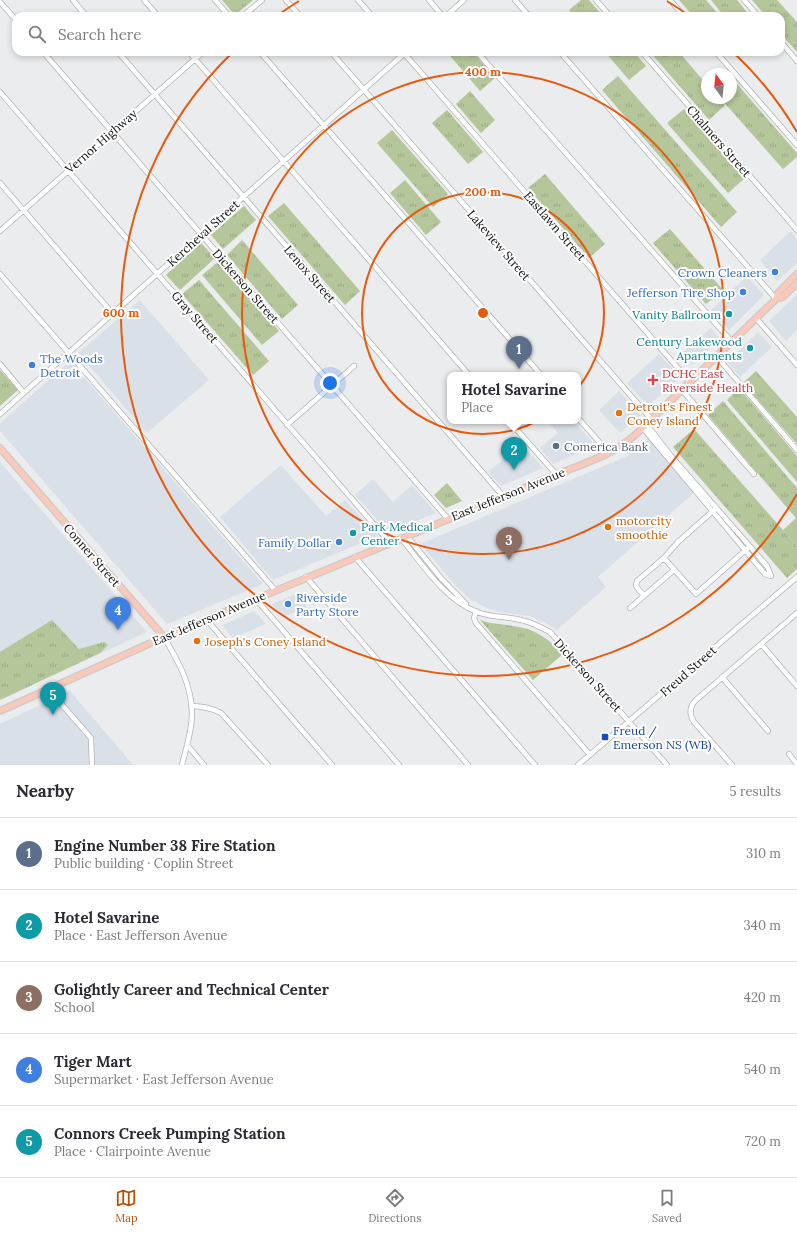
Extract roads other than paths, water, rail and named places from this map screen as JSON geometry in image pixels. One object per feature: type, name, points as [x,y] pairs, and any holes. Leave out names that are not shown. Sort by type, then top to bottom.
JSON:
[{"type":"main road","name":"East Jefferson Avenue","points":[[776,299],[778,292],[797,274]]},
{"type":"main road","name":"East Jefferson Avenue","points":[[0,711],[52,686],[255,598],[556,474],[609,454],[628,442],[776,299],[783,297],[797,283]]},
{"type":"main road","name":"Conner Street","points":[[0,448],[164,637]]},
{"type":"street","points":[[72,0],[82,12]]},
{"type":"street","points":[[144,0],[154,12]]},
{"type":"street","points":[[215,0],[226,12]]},
{"type":"street","points":[[248,12],[262,0]]},
{"type":"street","points":[[286,0],[296,12]]},
{"type":"street","points":[[358,0],[368,12]]},
{"type":"street","points":[[429,0],[439,12]]},
{"type":"street","points":[[450,12],[464,0]]},
{"type":"street","points":[[515,0],[526,12]]},
{"type":"street","points":[[596,0],[606,12]]},
{"type":"street","points":[[670,0],[680,12]]},
{"type":"street","points":[[744,0],[754,12]]},
{"type":"street","points":[[0,2],[12,16]]},
{"type":"street","points":[[785,47],[797,61]]},
{"type":"street","name":"Dickerson Street","points":[[46,56],[448,519]]},
{"type":"street","name":"Lenox Street","points":[[121,56],[503,496]]},
{"type":"street","points":[[192,56],[466,372]]},
{"type":"street","name":"Vernor Highway","points":[[0,231],[198,56]]},
{"type":"street","points":[[264,56],[538,372]]},
{"type":"street","name":"Lakeview Street","points":[[334,56],[652,420]]},
{"type":"street","name":"Kercheval Street","points":[[0,414],[364,90],[400,56]]},
{"type":"street","name":"Eastlawn Street","points":[[407,56],[690,382]]},
{"type":"street","points":[[480,56],[732,342]]},
{"type":"street","points":[[563,56],[776,299]]},
{"type":"street","name":"Chalmers Street","points":[[645,56],[797,230]]},
{"type":"street","points":[[719,56],[797,145]]},
{"type":"street","name":"Gray Street","points":[[0,92],[390,543]]},
{"type":"street","points":[[0,183],[113,314]]},
{"type":"street","points":[[0,274],[275,590]]},
{"type":"street","points":[[756,318],[797,365]]},
{"type":"street","points":[[717,357],[797,450]]},
{"type":"street","points":[[0,364],[24,393]]},
{"type":"street","points":[[288,425],[354,366]]},
{"type":"street","points":[[682,390],[754,474]]},
{"type":"street","points":[[581,421],[609,454]]},
{"type":"street","points":[[512,424],[556,474]]},
{"type":"street","points":[[645,426],[748,549],[765,574],[771,576],[767,566],[748,549]]},
{"type":"street","points":[[644,596],[636,586],[636,581],[664,558],[678,542],[714,510]]},
{"type":"street","name":"Dickerson Street","points":[[404,537],[438,583],[460,603],[493,617],[524,621],[550,632],[667,765]]},
{"type":"street","points":[[664,558],[696,594],[698,594],[748,549]]},
{"type":"street","points":[[355,557],[535,765]]},
{"type":"street","points":[[630,608],[674,570]]},
{"type":"street","name":"Freud Street","points":[[578,765],[630,722],[797,576]]},
{"type":"street","points":[[306,578],[468,765]]},
{"type":"street","points":[[255,598],[399,765]]},
{"type":"street","points":[[476,611],[474,618],[476,623],[590,755]]},
{"type":"street","points":[[732,765],[694,722],[690,713],[691,706],[696,700],[797,613]]},
{"type":"street","points":[[206,619],[332,765]]},
{"type":"street","name":"Conner Street","points":[[164,637],[184,676],[191,706],[190,730],[182,765]]},
{"type":"street","points":[[761,644],[797,686]]},
{"type":"street","points":[[722,678],[768,731]]},
{"type":"street","points":[[52,686],[63,706],[91,738],[92,765]]},
{"type":"street","points":[[191,706],[213,709],[221,713],[268,765]]},
{"type":"street","points":[[187,746],[204,765]]},
{"type":"street","points":[[789,754],[797,764]]},
{"type":"place","name":"Crown Cleaners","points":[[775,272]]},
{"type":"place","name":"Jefferson Tire Shop","points":[[743,292]]},
{"type":"place","name":"Vanity Ballroom","points":[[729,314]]},
{"type":"place","name":"Century Lakewood Apartments","points":[[750,348]]},
{"type":"place","name":"The Woods Detroit","points":[[32,365]]},
{"type":"place","name":"Engine Number 38 Fire Station","points":[[519,369]]},
{"type":"place","name":"DCHC East Riverside Health","points":[[653,380]]},
{"type":"place","name":"Detroit's Finest Coney Island","points":[[619,413]]},
{"type":"place","name":"Comerica Bank","points":[[556,446]]},
{"type":"place","name":"Hotel Savarine","points":[[514,470]]},
{"type":"place","name":"motorcity smoothie","points":[[608,527]]},
{"type":"place","name":"Park Medical Center","points":[[353,533]]},
{"type":"place","name":"Family Dollar","points":[[339,542]]},
{"type":"place","name":"Golightly Career and Technical Center","points":[[509,560]]},
{"type":"place","name":"Riverside Party Store","points":[[288,604]]},
{"type":"place","name":"Tiger Mart","points":[[118,630]]},
{"type":"place","name":"Joseph's Coney Island","points":[[197,641]]},
{"type":"place","name":"Connors Creek Pumping Station","points":[[53,715]]},
{"type":"place","name":"Freud / Emerson NS (WB)","points":[[605,737]]}]
